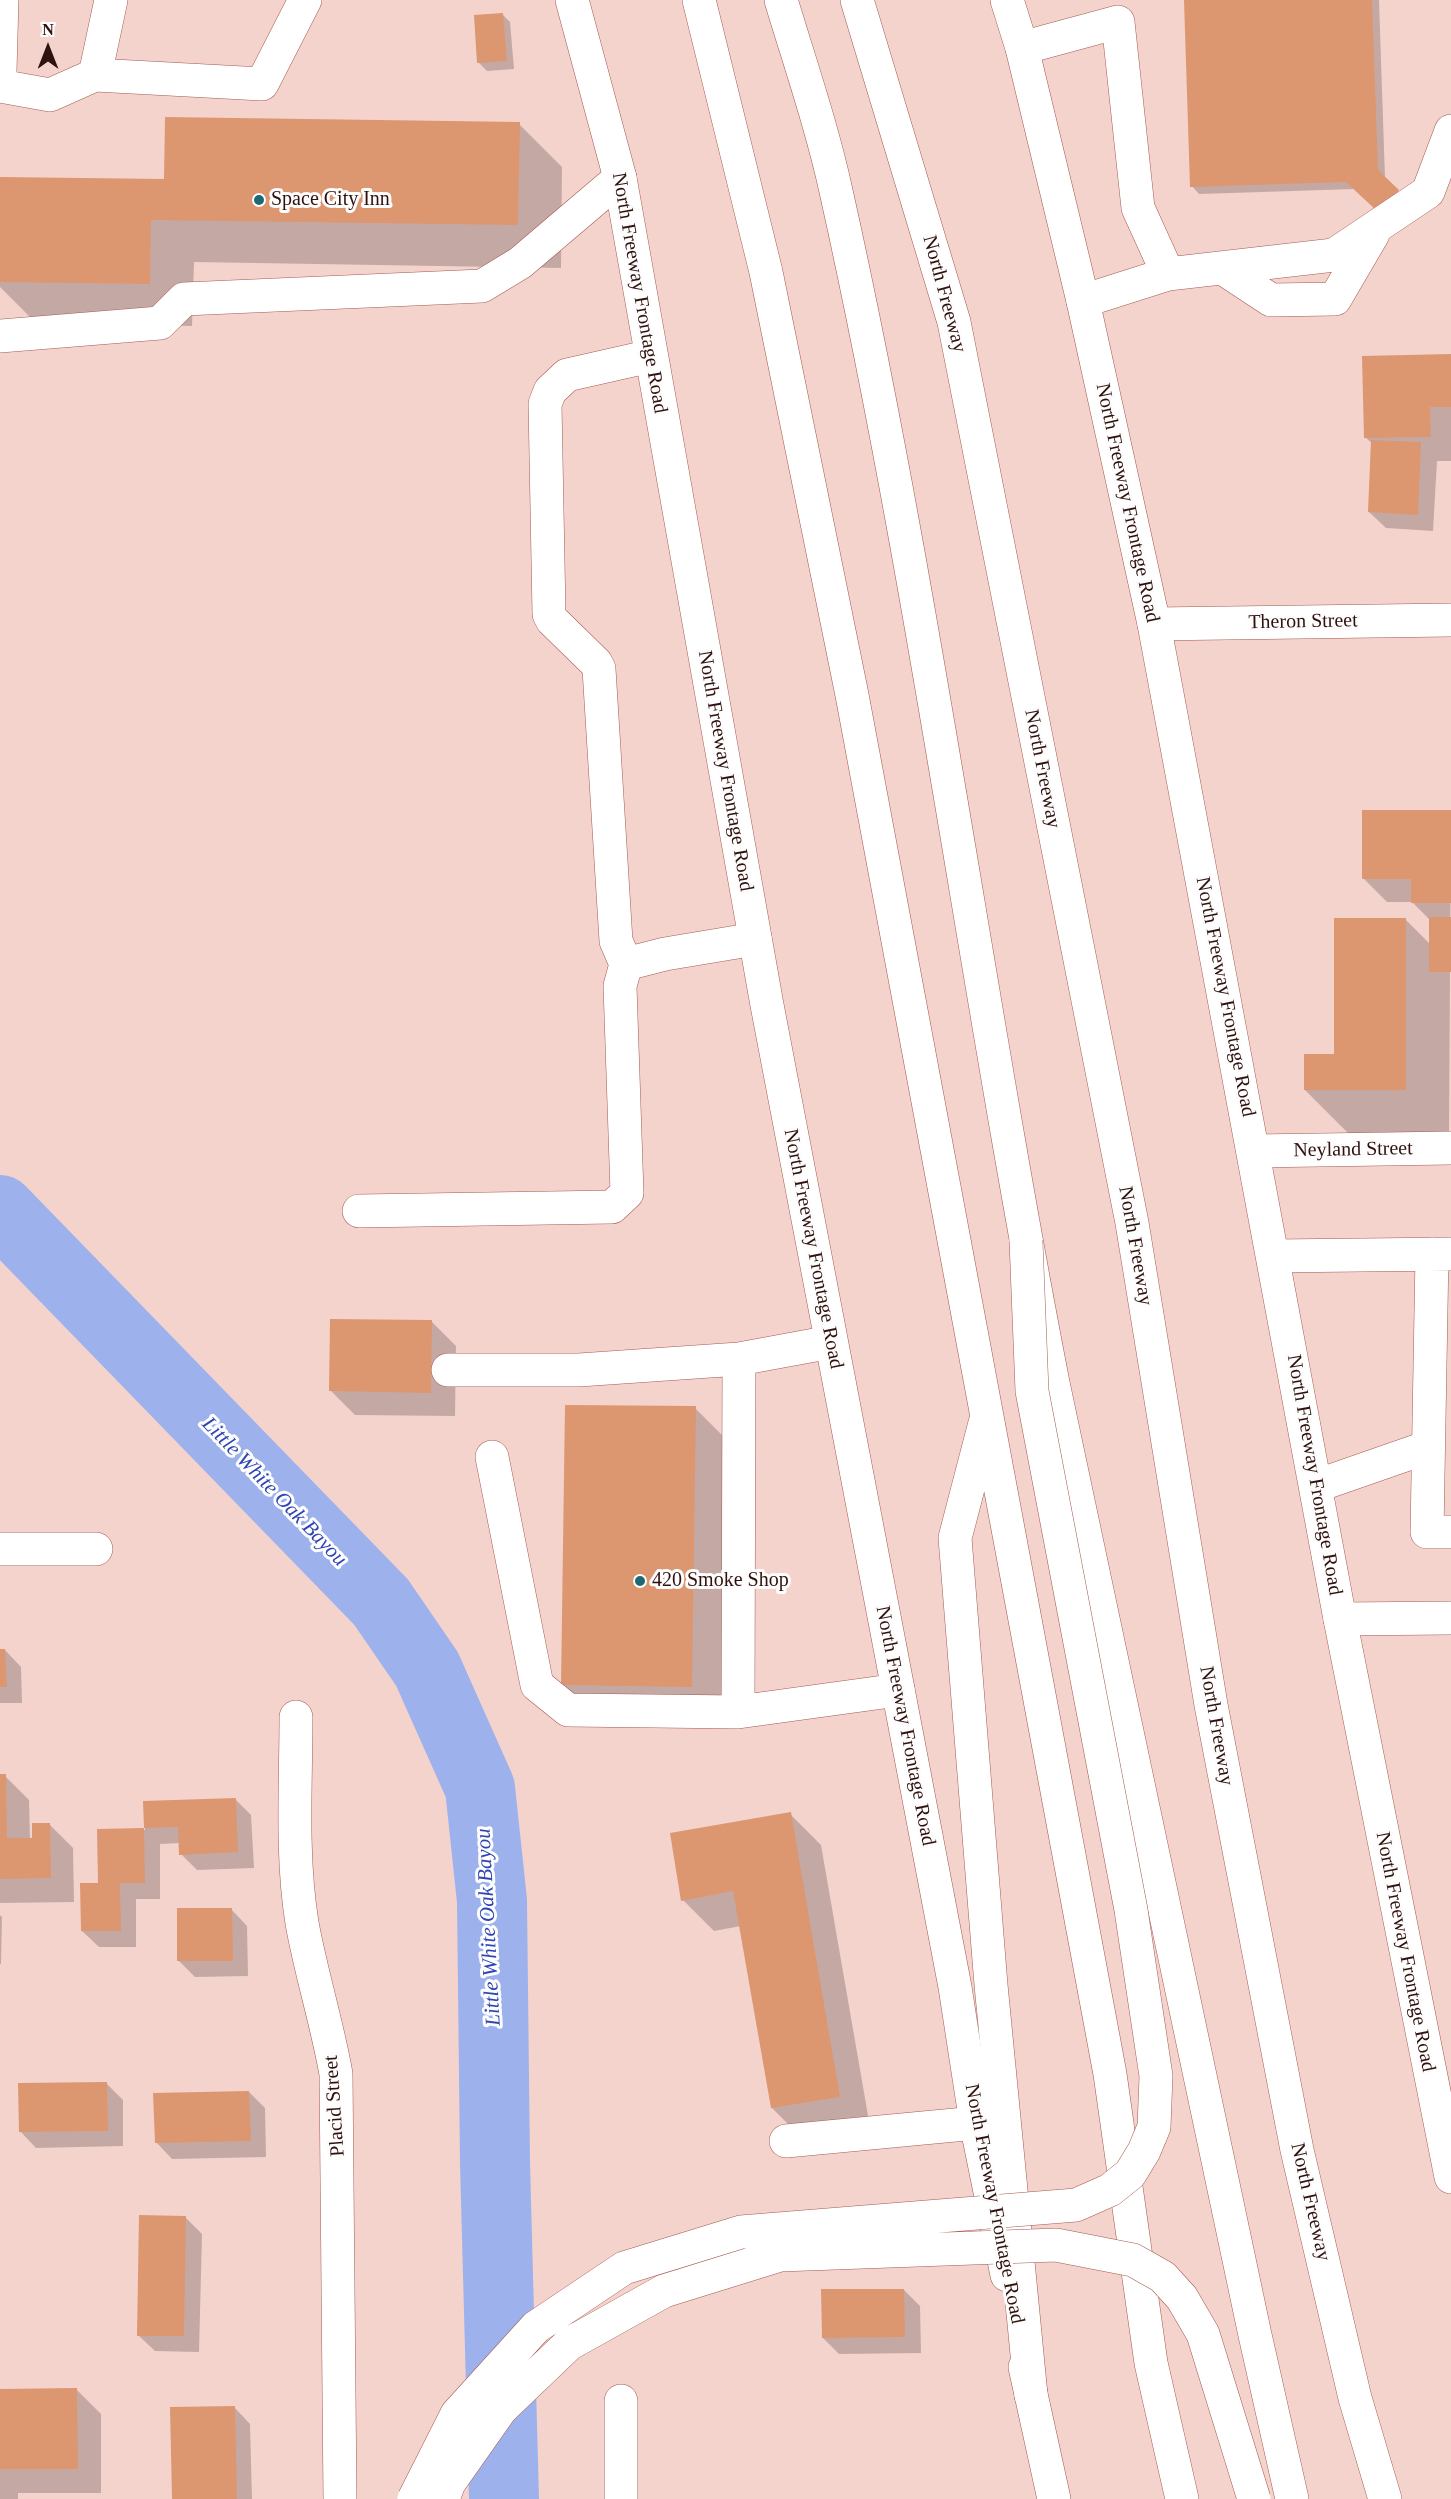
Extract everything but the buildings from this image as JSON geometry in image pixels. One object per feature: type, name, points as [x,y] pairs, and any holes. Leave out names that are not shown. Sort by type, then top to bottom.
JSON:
[{"type":"main road","points":[[0,72],[2,0]]},
{"type":"main road","points":[[95,75],[111,0]]},
{"type":"main road","points":[[0,86],[50,95],[95,75],[262,84],[305,0]]},
{"type":"main road","points":[[561,0],[572,0]]},
{"type":"main road","name":"North Freeway Frontage Road","points":[[572,0],[620,178],[755,939],[955,1987],[976,2123],[1054,2499]]},
{"type":"main road","points":[[699,0],[775,318],[852,695],[1110,2074],[1151,2363],[1182,2499]]},
{"type":"main road","points":[[781,0],[835,187],[906,533],[1026,1241],[1055,1395],[1247,2300],[1292,2499]]},
{"type":"main road","name":"North Freeway","points":[[857,0],[954,322],[1132,1223],[1211,1705],[1297,2150],[1355,2398],[1385,2499]]},
{"type":"main road","name":"North Freeway Frontage Road","points":[[1007,0],[1022,48],[1083,301],[1154,624],[1274,1256],[1340,1619],[1441,2085],[1451,2177]]},
{"type":"main road","points":[[1022,48],[1117,11],[1138,208],[1168,274]]},
{"type":"main road","points":[[1083,301],[1168,274],[1334,255],[1428,192],[1451,131]]},
{"type":"main road","points":[[0,336],[160,323],[184,299],[482,286],[520,263],[620,178]]},
{"type":"main road","points":[[1224,268],[1271,300],[1335,299],[1378,226]]},
{"type":"main road","points":[[359,1211],[612,1207],[620,1202],[627,1193],[620,986],[626,964],[616,941],[599,669],[596,663],[552,620],[549,614],[545,404],[550,391],[567,375],[651,356]]},
{"type":"main road","name":"Theron Street","points":[[1154,624],[1451,620]]},
{"type":"main road","points":[[626,964],[666,954],[755,939]]},
{"type":"main road","name":"Neyland Street","points":[[1254,1151],[1451,1148]]},
{"type":"main road","points":[[414,2499],[458,2414],[536,2327],[624,2268],[741,2232],[1076,2205],[1110,2190],[1130,2174],[1144,2151],[1154,2127],[1156,2076],[1131,1910],[1032,1391],[1026,1241]]},
{"type":"main road","points":[[1274,1256],[1442,1254],[1428,1447],[1427,1532],[1451,1532]]},
{"type":"main road","points":[[448,1370],[579,1370],[739,1359],[831,1342]]},
{"type":"main road","points":[[738,1712],[739,1359]]},
{"type":"main road","points":[[988,1413],[955,1538],[991,1985],[1031,2395]]},
{"type":"main road","points":[[1316,1486],[1428,1447]]},
{"type":"main road","points":[[492,1457],[537,1685],[568,1710],[738,1712],[897,1690]]},
{"type":"main road","points":[[0,1549],[96,1549]]},
{"type":"main road","points":[[1340,1619],[1451,1618]]},
{"type":"main road","name":"Placid Street","points":[[296,1717],[296,1862],[302,1923],[327,2022],[336,2074],[340,2499]]},
{"type":"main road","points":[[786,2141],[976,2123]]},
{"type":"main road","points":[[443,2499],[449,2482],[501,2409],[570,2344],[664,2291],[780,2255],[1056,2245],[1133,2260],[1163,2277],[1182,2298],[1203,2334],[1254,2499]]},
{"type":"main road","points":[[621,2401],[621,2499]]},
{"type":"waterway","name":"Little White Oak Bayou","points":[[0,1210],[381,1602],[427,1669],[480,1788],[492,1901],[495,2163],[504,2499]]},
{"type":"place","name":"Space City Inn","points":[[259,200]]},
{"type":"place","name":"420 Smoke Shop","points":[[640,1581]]}]
